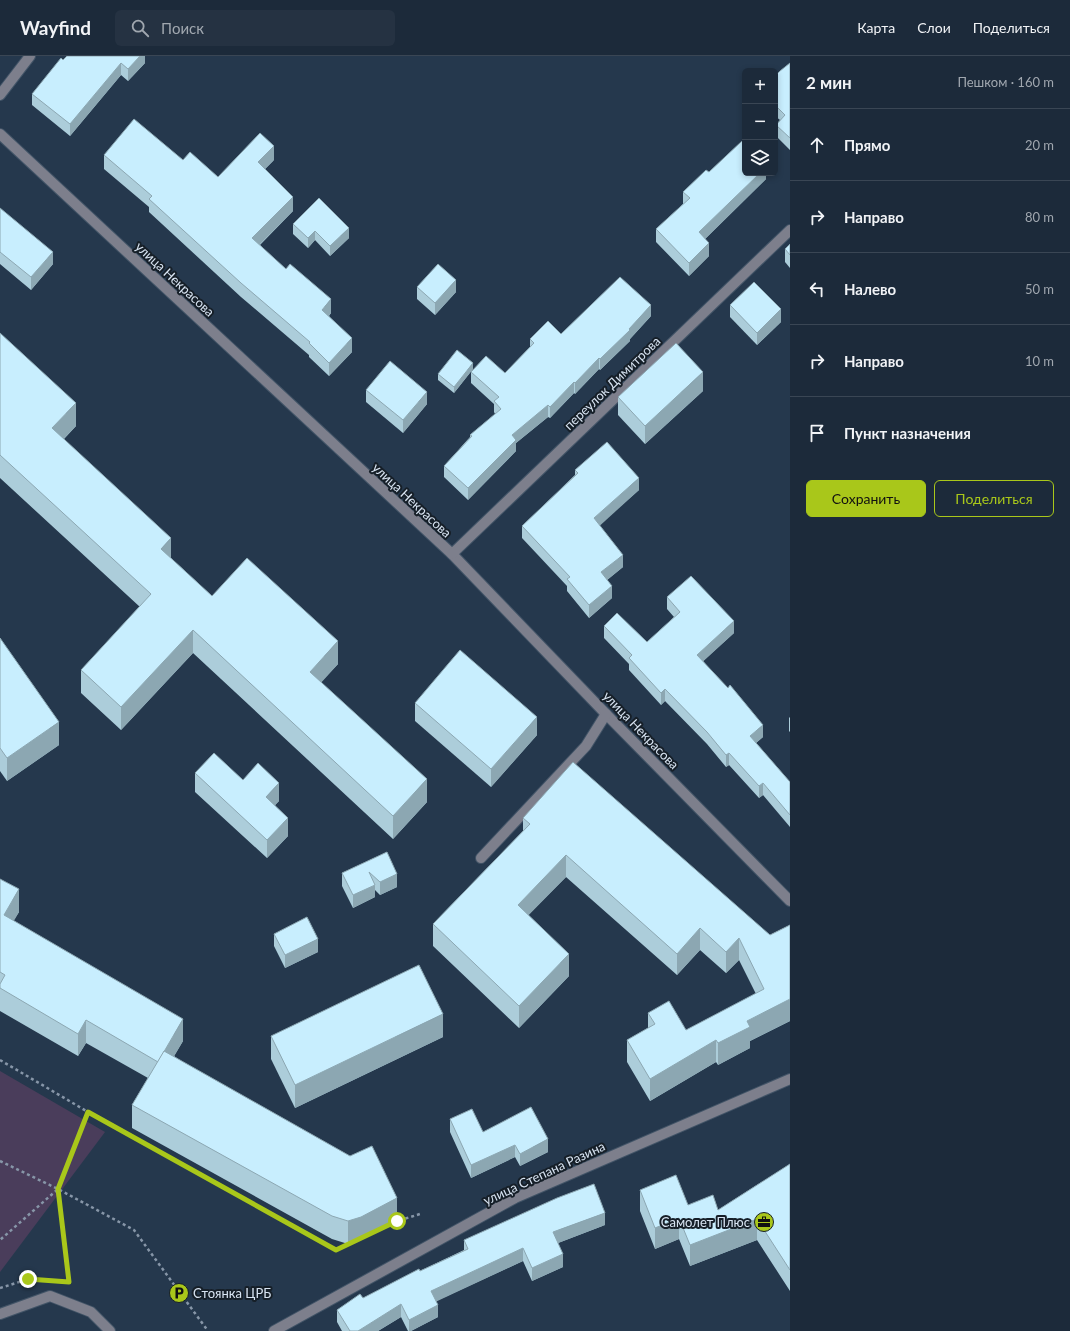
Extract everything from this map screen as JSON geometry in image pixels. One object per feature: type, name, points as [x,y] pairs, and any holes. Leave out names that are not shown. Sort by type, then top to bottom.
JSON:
[{"type":"street","points":[[0,95],[30,56]]},
{"type":"street","name":"улица Некрасова","points":[[0,134],[452,554],[606,714],[790,901]]},
{"type":"street","name":"переулок Димитрова","points":[[452,554],[790,230]]},
{"type":"street","points":[[481,858],[586,746],[606,714]]},
{"type":"street","name":"улица Степана Разина","points":[[274,1331],[515,1198],[790,1079]]},
{"type":"street","points":[[0,1314],[50,1296],[91,1312],[110,1331]]},
{"type":"path","points":[[0,1060],[88,1112],[336,1250],[356,1240]]},
{"type":"path","points":[[0,1240],[58,1189],[88,1112]]},
{"type":"path","points":[[0,1161],[58,1189],[134,1230],[208,1331]]},
{"type":"path","points":[[58,1189],[69,1282],[62,1281]]},
{"type":"path","points":[[390,1224],[420,1214]]},
{"type":"path","points":[[0,1288],[28,1279],[42,1280]]},
{"type":"shaded area","points":[[0,1071],[105,1132],[0,1272]]},
{"type":"building","points":[[67,56],[140,56],[128,69],[121,63],[70,124],[32,94],[61,58],[63,60]]},
{"type":"building","points":[[790,63],[790,138],[778,127],[778,123],[785,115],[778,108],[778,73]]},
{"type":"building","points":[[134,119],[183,160],[190,152],[218,177],[260,133],[274,146],[258,162],[293,197],[252,238],[286,269],[290,264],[331,299],[322,310],[352,338],[329,363],[309,343],[310,342],[241,283],[149,199],[152,196],[104,155]]},
{"type":"building","points":[[742,141],[742,176],[757,176],[699,232],[709,243],[689,263],[656,229],[690,198],[683,192],[706,170],[709,172]]},
{"type":"building","points":[[319,198],[349,228],[330,246],[315,231],[308,238],[293,224]]},
{"type":"building","points":[[0,208],[53,252],[31,277],[0,252]]},
{"type":"building","points":[[790,244],[790,255],[785,249]]},
{"type":"building","points":[[438,264],[456,280],[435,303],[417,287]]},
{"type":"building","points":[[620,277],[651,305],[629,329],[630,330],[600,359],[599,358],[575,383],[574,382],[550,407],[548,405],[512,435],[516,440],[468,488],[444,466],[472,436],[470,435],[501,409],[494,401],[499,397],[471,372],[486,356],[505,373],[534,343],[530,339],[548,321],[561,334]]},
{"type":"building","points":[[754,282],[781,309],[757,333],[730,305]]},
{"type":"building","points":[[0,333],[76,403],[52,428],[171,538],[161,549],[212,596],[247,558],[338,641],[310,672],[427,779],[393,816],[193,630],[121,707],[81,670],[151,594],[0,455]]},
{"type":"building","points":[[676,343],[703,372],[645,426],[618,397]]},
{"type":"building","points":[[457,350],[473,363],[454,387],[438,374]]},
{"type":"building","points":[[390,361],[427,392],[403,420],[366,390]]},
{"type":"building","points":[[607,442],[639,478],[594,518],[623,555],[601,572],[612,586],[589,605],[567,579],[570,577],[522,526],[578,473],[575,470]]},
{"type":"building","points":[[691,576],[734,621],[697,655],[728,688],[730,685],[763,725],[750,736],[790,782],[790,815],[763,783],[759,786],[729,753],[726,755],[707,732],[665,689],[661,693],[629,658],[632,655],[604,626],[617,613],[647,642],[680,612],[667,597]]},
{"type":"building","points":[[0,638],[59,722],[7,758],[0,748]]},
{"type":"building","points":[[460,650],[537,717],[491,769],[415,703]]},
{"type":"building","points":[[214,753],[243,780],[258,763],[279,783],[266,797],[288,818],[267,840],[195,773]]},
{"type":"building","points":[[573,762],[770,935],[790,925],[790,999],[747,1021],[750,1027],[718,1043],[716,1040],[650,1079],[627,1040],[655,1024],[648,1013],[669,1001],[686,1030],[764,989],[739,938],[726,952],[700,928],[677,954],[566,855],[518,905],[569,954],[519,1006],[433,924],[530,824],[523,818]]},
{"type":"building","points":[[387,852],[397,874],[380,882],[369,872],[375,885],[353,895],[342,873]]},
{"type":"building","points":[[0,879],[19,889],[4,915],[183,1019],[158,1062],[86,1020],[78,1034],[0,988],[0,984],[5,975],[0,972]]},
{"type":"building","points":[[307,917],[318,939],[285,955],[274,934]]},
{"type":"building","points":[[419,965],[443,1014],[295,1085],[271,1036]]},
{"type":"building","points":[[164,1051],[350,1156],[372,1146],[397,1198],[361,1217],[348,1221],[332,1216],[132,1105]]},
{"type":"building","points":[[531,1107],[548,1139],[520,1154],[515,1145],[471,1165],[450,1119],[472,1109],[483,1132]]},
{"type":"building","points":[[790,1164],[790,1270],[757,1219],[690,1245],[679,1218],[655,1228],[640,1190],[676,1175],[688,1205],[713,1195],[718,1210]]},
{"type":"building","points":[[594,1184],[605,1213],[553,1232],[563,1254],[532,1268],[523,1248],[431,1291],[438,1305],[409,1320],[401,1304],[358,1331],[350,1331],[337,1310],[360,1294],[363,1298],[419,1269],[420,1271],[468,1249],[464,1240],[557,1198]]},
{"type":"place","name":"Самолет Плюс","points":[[764,1222]]},
{"type":"place","name":"Стоянка ЦРБ","points":[[179,1293]]},
{"type":"route","points":[[28,1279],[69,1282],[58,1189],[88,1112],[336,1250],[397,1221]]}]
